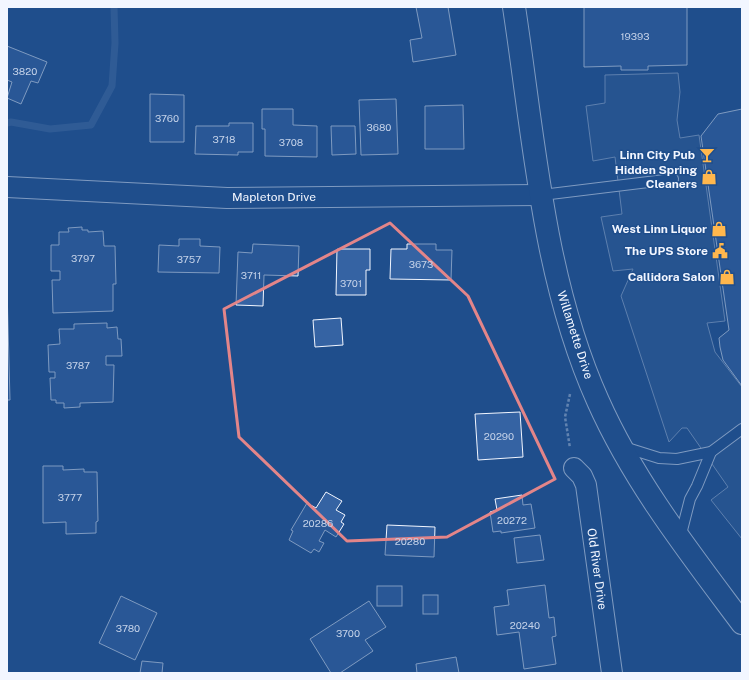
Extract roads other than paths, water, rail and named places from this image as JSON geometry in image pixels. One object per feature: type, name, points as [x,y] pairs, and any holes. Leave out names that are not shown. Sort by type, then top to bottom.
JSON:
[{"type":"main road","name":"Willamette Drive","points":[[514,7],[542,195],[559,285],[581,357],[597,400],[620,446],[656,507],[742,623]]},
{"type":"street","name":"Mapleton Drive","points":[[7,187],[227,198],[542,195]]},
{"type":"street","name":"Old River Drive","points":[[574,468],[582,476],[586,485],[612,673]]},
{"type":"lane","points":[[542,195],[673,179]]},
{"type":"lane","points":[[620,446],[659,458],[677,459],[711,452],[742,429]]},
{"type":"lane","points":[[680,540],[690,499],[711,452]]},
{"type":"waterway","points":[[7,123],[11,122],[50,129],[91,125],[112,86],[115,43],[114,7]]},
{"type":"place","name":"Linn City Pub","points":[[707,155]]},
{"type":"place","name":"Hidden Spring Cleaners","points":[[709,177]]},
{"type":"place","name":"West Linn Liquor","points":[[719,229]]},
{"type":"place","name":"The UPS Store","points":[[720,251]]},
{"type":"place","name":"Callidora Salon","points":[[727,277]]}]
